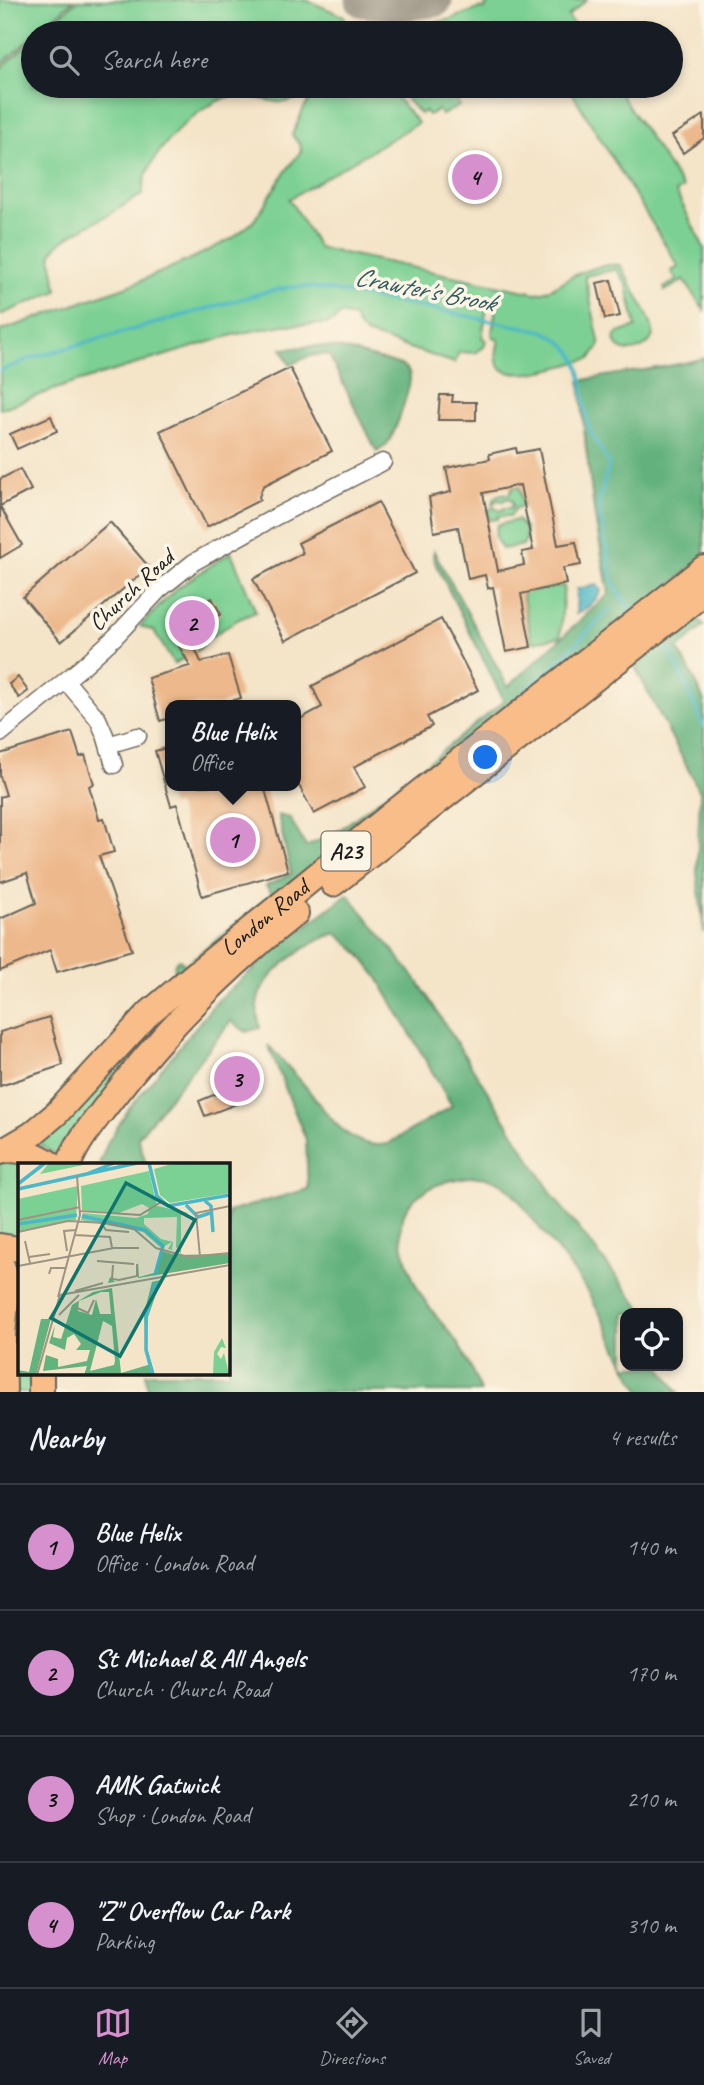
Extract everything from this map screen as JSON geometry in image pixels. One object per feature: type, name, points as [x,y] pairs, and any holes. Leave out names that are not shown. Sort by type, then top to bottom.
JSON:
[{"type":"main road","name":"London Road","points":[[2,1151],[57,1114],[149,1013],[194,975],[383,821],[704,568]]},
{"type":"main road","name":"London Road","points":[[70,1163],[84,1136],[142,1061],[193,1004],[230,969],[315,898],[704,593]]},
{"type":"main road","points":[[2,1151],[25,1152],[49,1163]]},
{"type":"main road","points":[[0,1247],[18,1249]]},
{"type":"main road","points":[[0,1261],[6,1289],[4,1392]]},
{"type":"main road","points":[[41,1374],[41,1392]]},
{"type":"street","name":"Church Road","points":[[0,734],[66,681],[115,637],[159,590],[194,562],[295,506],[383,462]]},
{"type":"street","points":[[66,681],[96,715],[103,728],[114,765]]},
{"type":"street","points":[[108,745],[138,736]]},
{"type":"green space","points":[[0,0],[74,0],[50,21],[21,21],[21,47],[0,65]]},
{"type":"green space","points":[[78,0],[306,0],[344,16],[345,21],[54,21]]},
{"type":"green space","points":[[496,0],[587,0],[568,16],[571,21],[442,21],[481,8],[483,10]]},
{"type":"green space","points":[[21,50],[21,98],[227,98],[205,108],[189,120],[161,149],[144,181],[143,195],[78,231],[55,248],[52,261],[57,291],[0,315],[0,69]]},
{"type":"green space","points":[[256,98],[295,98],[283,102]]},
{"type":"green space","points":[[311,98],[397,98],[418,123],[289,199],[319,248],[535,293],[549,290],[588,270],[620,265],[649,319],[653,333],[649,342],[632,351],[624,350],[615,344],[616,334],[636,327],[627,285],[616,269],[585,276],[600,345],[590,359],[539,372],[512,373],[502,369],[496,358],[499,339],[493,337],[492,333],[496,307],[487,306],[482,338],[486,340],[484,347],[475,353],[459,352],[455,363],[366,334],[354,317],[341,314],[326,324],[283,325],[233,335],[67,385],[0,409],[0,331],[136,283],[233,238],[254,221],[301,151],[292,135]]},
{"type":"green space","points":[[406,98],[462,98],[457,101],[459,106],[442,115],[438,110],[428,115],[425,111],[420,114]]},
{"type":"green space","points":[[575,98],[623,98],[683,188],[676,192],[704,248],[704,310],[684,280],[665,291],[664,288],[677,280],[671,271],[679,267]]},
{"type":"green space","points":[[314,346],[339,348],[401,365],[408,371],[408,390],[395,429],[388,443],[377,452],[329,355],[313,355],[290,365],[282,349]]},
{"type":"green space","points":[[704,358],[704,558],[174,984],[168,977],[174,971],[175,962],[179,959],[185,965],[272,894],[266,886],[291,874],[278,815],[290,818],[306,847],[338,831],[504,701],[435,562],[434,551],[508,687],[609,594],[595,517],[580,381]]},
{"type":"green space","points":[[519,487],[523,506],[516,508],[510,516],[498,516],[498,519],[490,520],[488,509],[494,506],[501,511],[513,505],[508,498],[492,504],[494,498],[501,494],[510,494],[512,488]]},
{"type":"green space","points":[[517,520],[525,528],[526,539],[523,545],[502,549],[495,537],[497,525]]},
{"type":"green space","points":[[231,552],[256,612],[239,619],[206,640],[201,648],[174,664],[154,631],[140,626],[176,589]]},
{"type":"green space","points":[[564,585],[560,637],[532,642],[522,593]]},
{"type":"green space","points":[[696,617],[704,626],[678,649],[704,702],[704,933],[697,873],[700,792],[635,667]]},
{"type":"green space","points":[[348,894],[419,983],[554,1197],[641,1308],[620,1308],[620,1354],[582,1283],[518,1199],[495,1180],[472,1177],[448,1181],[418,1196],[404,1213],[401,1233],[406,1259],[417,1288],[462,1350],[481,1392],[148,1392],[146,1374],[229,1374],[229,1212],[308,1189],[306,1140],[268,1045],[340,1128],[362,1142],[387,1144],[452,1106],[378,978],[358,952],[336,933],[301,950],[269,979],[258,1000],[260,1028],[246,1032],[231,1021],[138,1137],[146,1163],[99,1163],[108,1142],[128,1110],[216,1002],[277,948]]},
{"type":"green space","points":[[210,974],[64,1160],[33,1141],[130,1047]]},
{"type":"green space","points":[[10,1159],[32,1163],[18,1163],[18,1241],[0,1237],[0,1162]]},
{"type":"green space","points":[[18,1260],[18,1374],[35,1374],[35,1392],[12,1392],[9,1261]]},
{"type":"green space","points":[[629,1371],[663,1371],[678,1392],[642,1392]]},
{"type":"water","points":[[597,585],[601,590],[597,597],[576,614],[577,589]]},
{"type":"building","points":[[704,115],[704,138],[683,153],[672,136]]},
{"type":"building","points":[[611,280],[620,316],[605,319],[597,283]]},
{"type":"building","points":[[290,368],[332,451],[263,486],[260,500],[207,527],[160,431]]},
{"type":"building","points":[[440,395],[453,395],[452,402],[476,402],[476,420],[438,420]]},
{"type":"building","points":[[51,416],[57,431],[17,449],[10,434]]},
{"type":"building","points":[[516,448],[517,453],[539,449],[558,545],[576,542],[581,565],[563,568],[566,584],[521,594],[531,647],[506,652],[493,587],[488,588],[485,575],[468,579],[458,527],[434,532],[429,497],[451,492],[446,468],[490,459],[489,454]],"holes":[[[520,485],[533,550],[522,552],[524,565],[498,571],[483,493]]]},
{"type":"building","points":[[20,469],[31,490],[0,506],[0,479]]},
{"type":"building","points":[[378,502],[415,573],[285,641],[253,579],[303,553],[298,543]]},
{"type":"building","points":[[0,506],[22,545],[0,558]]},
{"type":"building","points":[[110,522],[149,567],[61,642],[23,597]]},
{"type":"building","points":[[212,598],[221,614],[189,635],[201,662],[228,655],[241,698],[165,700],[165,720],[160,721],[148,678],[190,666],[175,639],[183,635],[175,621],[204,605],[203,603]]},
{"type":"building","points":[[441,619],[478,690],[427,717],[432,726],[354,767],[365,787],[314,814],[301,789],[301,718],[322,707],[312,686]]},
{"type":"building","points":[[18,677],[28,691],[19,698],[9,684]]},
{"type":"building","points":[[72,732],[80,757],[85,755],[94,784],[89,786],[99,819],[104,818],[114,852],[99,856],[132,950],[57,972],[50,950],[0,971],[0,919],[36,903],[27,873],[0,882],[0,797],[6,795],[0,776],[0,754]]},
{"type":"building","points":[[165,748],[165,785],[155,751]]},
{"type":"building","points":[[167,791],[265,791],[288,871],[202,896],[177,804],[171,806]]},
{"type":"building","points":[[49,1017],[63,1065],[0,1086],[0,1032]]},
{"type":"building","points":[[238,1059],[252,1098],[205,1116],[199,1101],[226,1090],[220,1077],[228,1074],[224,1063]]},
{"type":"waterway","name":"Crawter's Brook","points":[[0,371],[32,358],[290,287],[349,293],[543,331],[559,339],[569,349],[580,371],[588,425],[609,464],[599,512],[613,581],[633,611]]},
{"type":"waterway","points":[[494,718],[556,664],[610,609]]},
{"type":"waterway","name":"Crawter's Brook","points":[[667,647],[704,726]]},
{"type":"taxiway","points":[[363,0],[402,4],[435,0]]},
{"type":"place","name":"\"Z\" Overflow Car Park","points":[[475,177]]},
{"type":"place","name":"St Michael & All Angels","points":[[192,623]]},
{"type":"place","name":"Blue Helix","points":[[233,840]]},
{"type":"place","name":"AMK Gatwick","points":[[237,1079]]}]
